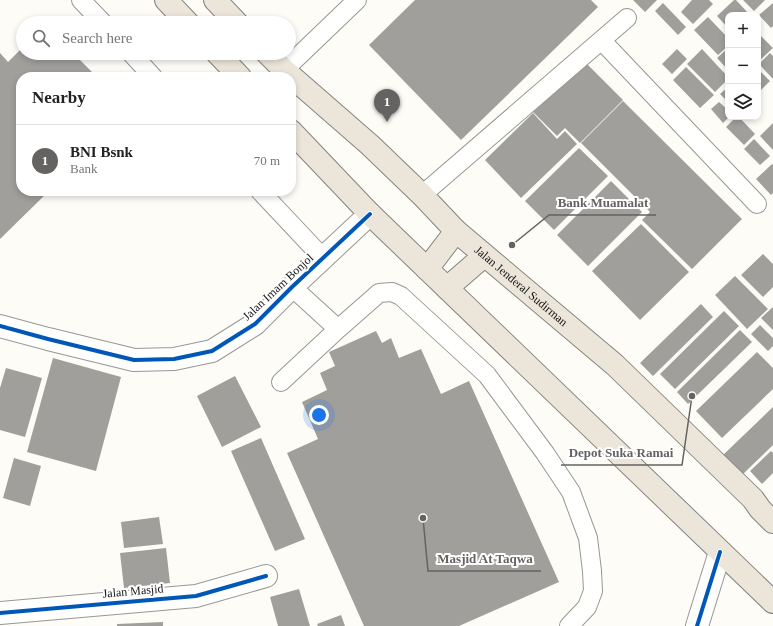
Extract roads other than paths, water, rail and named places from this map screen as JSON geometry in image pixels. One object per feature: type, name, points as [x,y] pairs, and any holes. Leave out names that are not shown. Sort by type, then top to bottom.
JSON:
[{"type":"highway","points":[[166,0],[181,16]]},
{"type":"highway","points":[[215,0],[230,16]]},
{"type":"highway","points":[[224,60],[235,72]]},
{"type":"highway","name":"Jalan Jenderal Sudirman","points":[[274,60],[286,72]]},
{"type":"highway","name":"Jalan Jenderal Sudirman","points":[[296,80],[370,145],[422,195],[456,231],[484,256],[615,365],[753,499],[760,509],[773,522]]},
{"type":"highway","points":[[296,136],[370,214],[773,602]]},
{"type":"highway","points":[[427,269],[456,231]]},
{"type":"highway","points":[[447,288],[484,256]]},
{"type":"street","name":"Jalan Imam Bonjol","points":[[0,326],[134,360],[174,359],[212,350],[255,324],[370,214]]},
{"type":"street","points":[[697,626],[720,552]]},
{"type":"street","name":"Jalan Masjid","points":[[0,613],[196,596],[266,576]]},
{"type":"lane","points":[[81,0],[96,16]]},
{"type":"lane","points":[[296,58],[357,0]]},
{"type":"lane","points":[[422,195],[627,18]]},
{"type":"lane","points":[[602,41],[757,204]]},
{"type":"lane","points":[[137,60],[148,72]]},
{"type":"lane","points":[[284,70],[294,60]]},
{"type":"lane","points":[[265,196],[323,258]]},
{"type":"lane","points":[[292,288],[338,330]]},
{"type":"lane","points":[[281,382],[379,293],[386,291],[401,296],[487,375],[545,453],[571,492],[588,538],[592,571],[592,591],[587,607],[569,626]]},
{"type":"place","name":"BNI Bsnk","points":[[387,122]]},
{"type":"place","name":"Bank Muamalat","points":[[512,245]]},
{"type":"place","name":"Depot Suka Ramai","points":[[692,396]]},
{"type":"place","name":"Masjid At Taqwa","points":[[423,518]]}]
